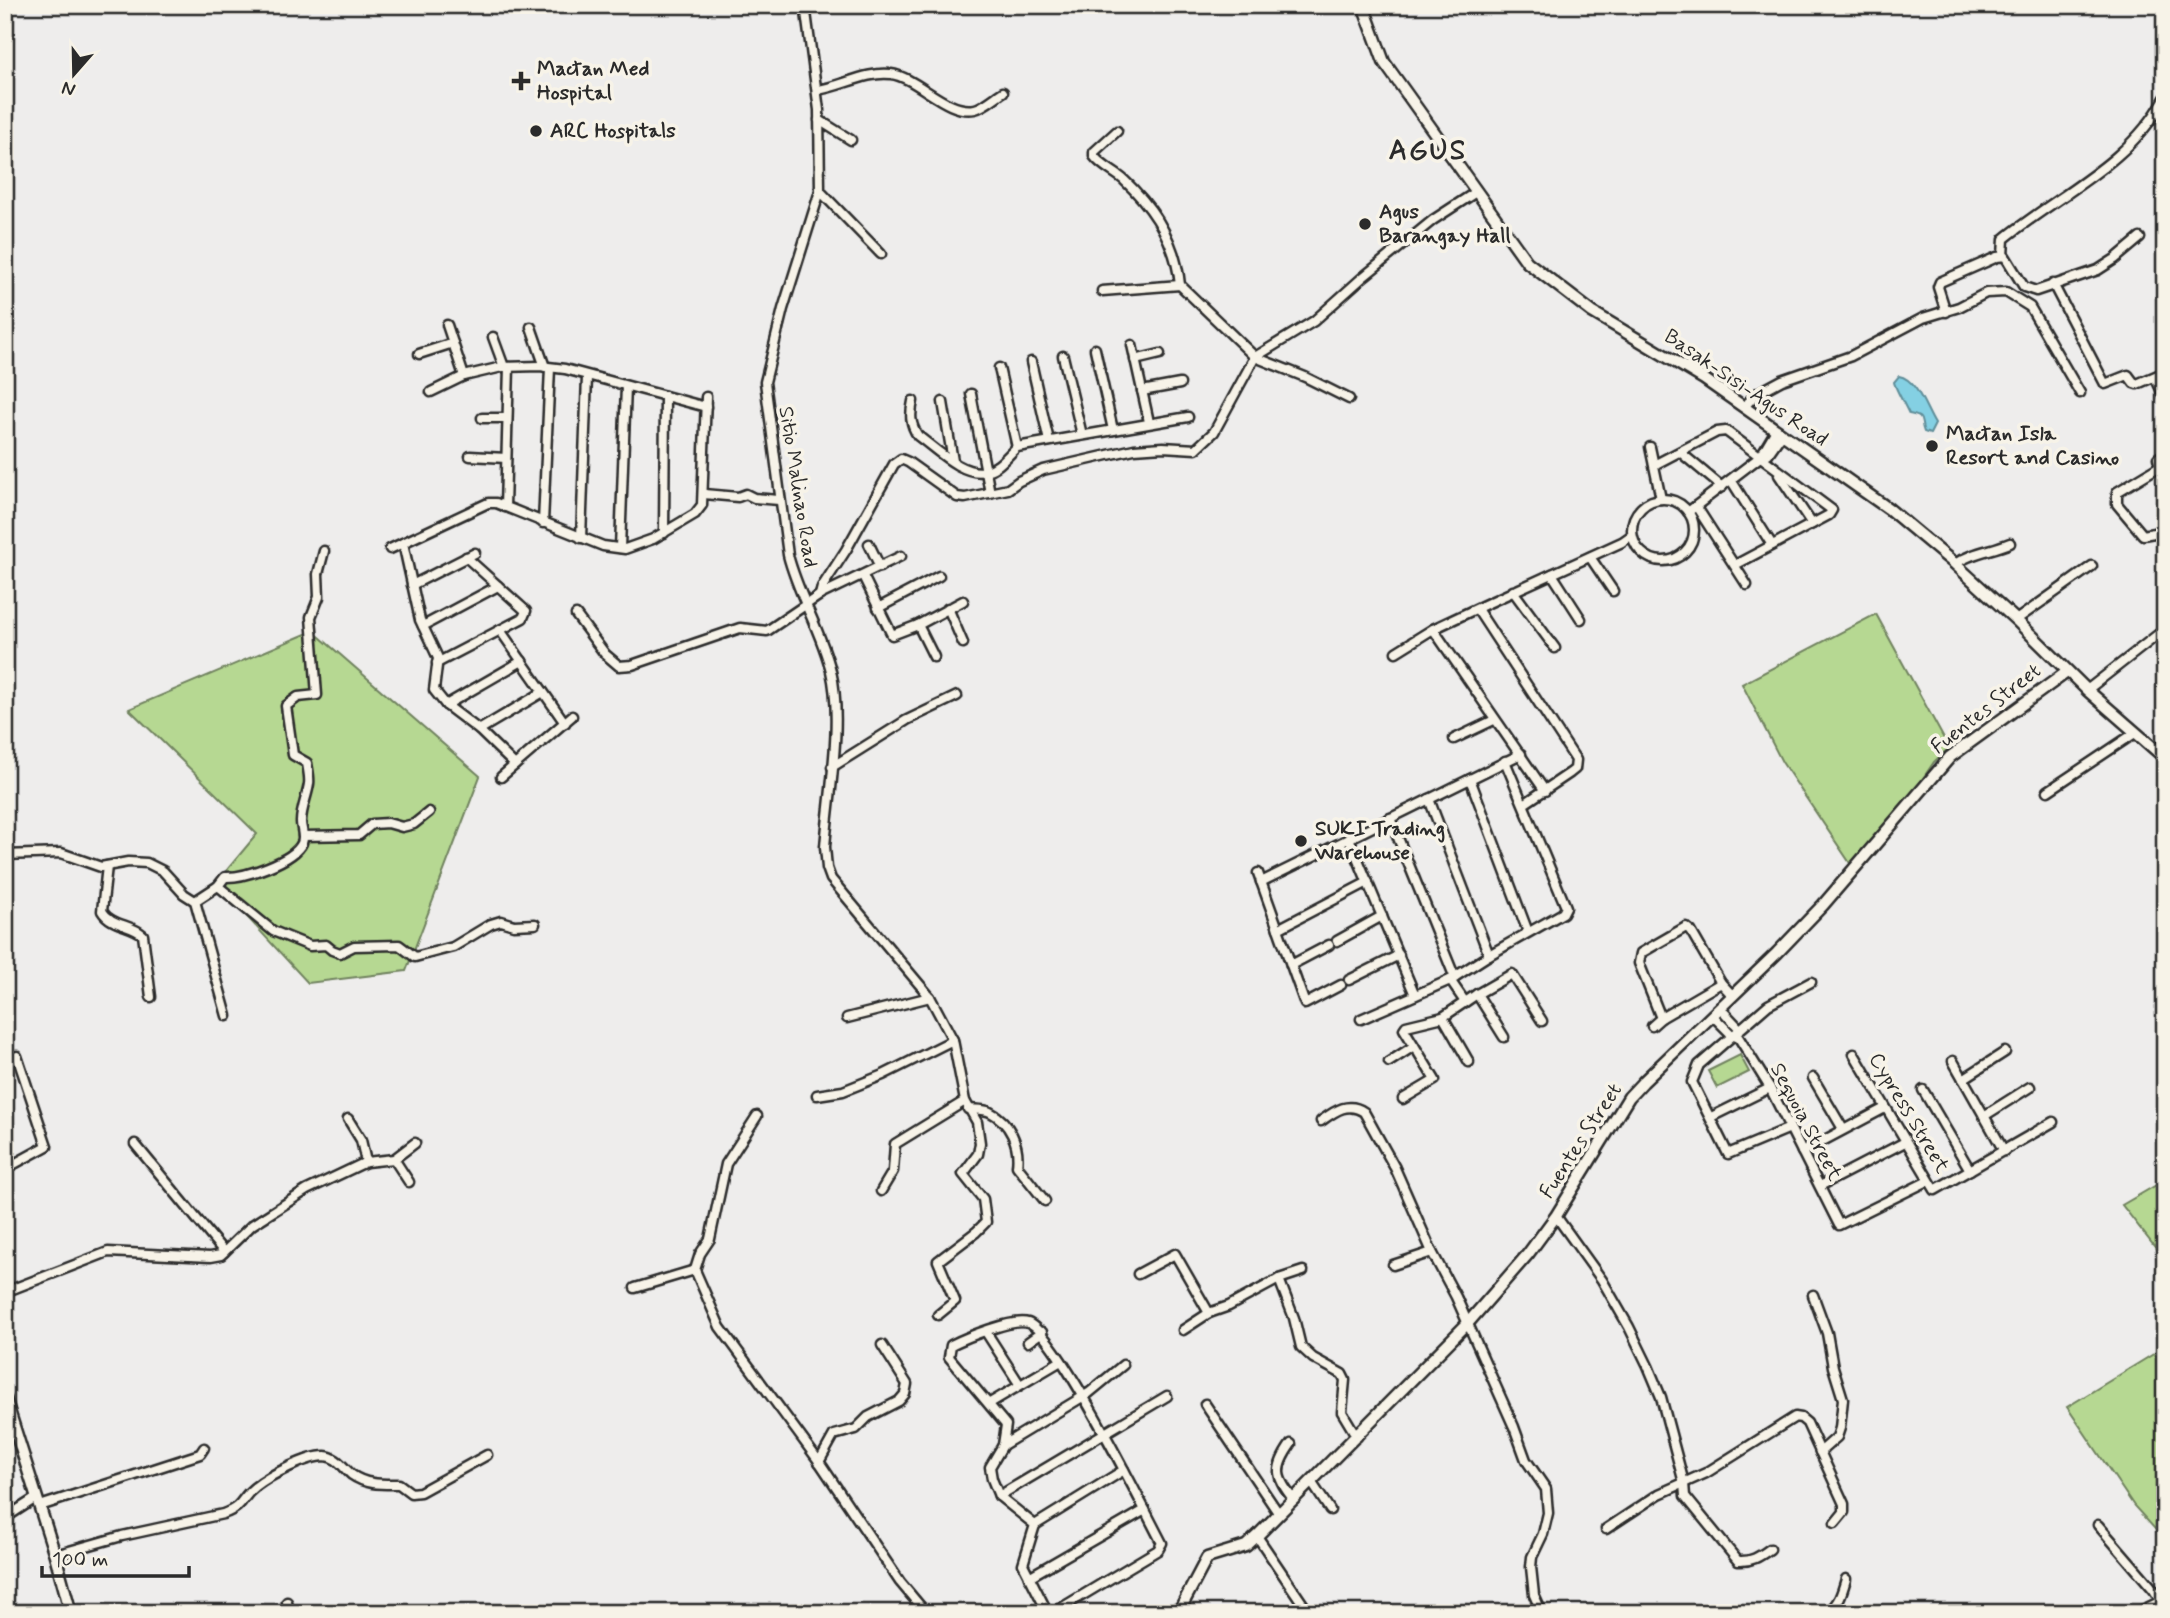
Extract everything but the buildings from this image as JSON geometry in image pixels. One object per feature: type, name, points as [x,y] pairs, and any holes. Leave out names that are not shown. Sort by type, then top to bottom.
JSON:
[{"type":"street","name":"Sitio Malinao Road","points":[[805,5],[817,90],[820,191],[783,310],[765,382],[779,500],[794,581],[806,604],[830,668],[835,690],[836,712],[825,847],[827,868],[831,879],[930,997],[953,1040],[967,1105],[977,1122],[980,1143],[978,1154],[963,1174],[983,1199],[986,1222],[938,1261],[956,1301],[938,1315]]},
{"type":"street","name":"Basak-Sisi-Agus Road","points":[[1363,5],[1384,62],[1527,262],[1592,312],[1704,379],[1889,509],[1955,564],[2067,672],[2165,758]]},
{"type":"street","points":[[817,90],[835,88],[869,76],[890,74],[908,79],[922,90],[961,108],[975,109],[1003,92]]},
{"type":"street","points":[[2003,256],[2004,239],[2064,198],[2136,140],[2165,98]]},
{"type":"street","points":[[819,120],[850,140]]},
{"type":"street","points":[[1117,131],[1094,152],[1094,156],[1145,201],[1166,230],[1178,264],[1180,285],[1255,357],[1349,399]]},
{"type":"street","points":[[820,191],[881,254]]},
{"type":"street","points":[[820,595],[822,587],[894,464],[901,459],[957,497],[965,498],[1008,489],[1043,470],[1134,449],[1196,449],[1214,432],[1255,357],[1314,321],[1433,220],[1476,192]]},
{"type":"street","points":[[2003,256],[2009,260],[2024,287],[2030,291],[2098,270],[2140,238]]},
{"type":"street","points":[[1946,312],[1938,288],[1940,282],[2003,256]]},
{"type":"street","points":[[2053,284],[2105,384],[2126,375],[2136,384],[2165,372]]},
{"type":"street","points":[[1102,291],[1180,285]]},
{"type":"street","points":[[1744,407],[1756,394],[1782,380],[1851,356],[1923,318],[1959,307],[1986,293],[1999,291],[2023,300],[2030,307],[2080,393]]},
{"type":"street","points":[[447,325],[464,376]]},
{"type":"street","points":[[531,327],[547,367],[543,523]]},
{"type":"street","points":[[493,337],[507,367],[505,507]]},
{"type":"street","points":[[419,354],[453,343]]},
{"type":"street","points":[[1132,345],[1149,422]]},
{"type":"street","points":[[1095,349],[1113,430]]},
{"type":"street","points":[[1135,360],[1160,354]]},
{"type":"street","points":[[1063,356],[1082,435]]},
{"type":"street","points":[[1031,362],[1049,441]]},
{"type":"street","points":[[390,549],[488,503],[505,507],[603,546],[620,548],[653,539],[695,514],[702,505],[706,402],[665,396],[565,369],[547,367],[507,367],[464,376],[431,391]]},
{"type":"street","points":[[999,368],[1017,447]]},
{"type":"street","points":[[581,538],[587,377]]},
{"type":"street","points":[[2155,377],[2165,398]]},
{"type":"street","points":[[1142,391],[1180,384]]},
{"type":"street","points":[[620,548],[626,386]]},
{"type":"street","points":[[971,394],[990,493]]},
{"type":"street","points":[[664,533],[665,396]]},
{"type":"street","points":[[913,401],[910,415],[913,430],[970,471],[986,471],[998,465],[1017,447],[1188,417]]},
{"type":"street","points":[[943,402],[953,461]]},
{"type":"street","points":[[482,418],[507,418]]},
{"type":"street","points":[[1654,465],[1722,430],[1832,510],[1829,515],[1735,565]]},
{"type":"street","points":[[1688,512],[1760,457],[1768,454],[1779,432]]},
{"type":"street","points":[[1650,447],[1661,499]]},
{"type":"street","points":[[1679,452],[1722,486]]},
{"type":"street","points":[[2165,453],[2158,458],[2165,475]]},
{"type":"street","points":[[470,456],[506,458]]},
{"type":"street","points":[[2160,466],[2117,492],[2116,500],[2143,535],[2165,531]]},
{"type":"street","points":[[1774,468],[1812,524]]},
{"type":"street","points":[[1731,480],[1772,545]]},
{"type":"street","points":[[704,494],[738,497],[746,494],[754,498],[779,500]]},
{"type":"street","points":[[1661,499],[1676,502],[1688,512],[1693,533],[1689,547],[1678,557],[1664,561],[1650,558],[1638,548],[1632,535],[1633,520],[1638,510],[1651,501],[1661,499]]},
{"type":"street","points":[[1696,506],[1747,585]]},
{"type":"street","points":[[1396,652],[1433,629],[1632,535]]},
{"type":"street","points":[[403,543],[423,626],[438,658],[434,690],[446,705],[479,730],[515,765]]},
{"type":"street","points":[[1955,564],[1966,556],[1992,551],[2010,543]]},
{"type":"street","points":[[869,544],[880,567]]},
{"type":"street","points":[[195,901],[218,886],[225,877],[239,878],[283,860],[296,852],[303,840],[301,821],[309,782],[307,763],[293,755],[286,706],[298,697],[317,695],[311,617],[319,597],[318,573],[324,551]]},
{"type":"street","points":[[412,585],[475,552]]},
{"type":"street","points":[[576,615],[605,654],[619,666],[632,665],[740,628],[767,631],[820,595],[901,556]]},
{"type":"street","points":[[1590,556],[1613,591]]},
{"type":"street","points":[[437,663],[523,618],[526,611],[466,557]]},
{"type":"street","points":[[2016,620],[2092,566]]},
{"type":"street","points":[[1552,574],[1581,619]]},
{"type":"street","points":[[863,576],[892,635],[918,625],[963,601]]},
{"type":"street","points":[[878,608],[939,576]]},
{"type":"street","points":[[423,626],[498,586]]},
{"type":"street","points":[[1514,591],[1555,648]]},
{"type":"street","points":[[948,608],[963,643]]},
{"type":"street","points":[[1477,609],[1576,760],[1575,769],[1524,804]]},
{"type":"street","points":[[918,625],[934,657]]},
{"type":"street","points":[[1433,629],[1545,791]]},
{"type":"street","points":[[2087,690],[2165,629]]},
{"type":"street","points":[[500,630],[565,723]]},
{"type":"street","points":[[446,705],[522,661]]},
{"type":"street","name":"Fuentes Street","points":[[1178,1613],[1207,1558],[1246,1546],[1312,1483],[1467,1324],[1528,1254],[1556,1216],[1629,1097],[1823,905],[1950,757],[2067,672]]},
{"type":"street","points":[[479,730],[543,692]]},
{"type":"street","points":[[832,767],[907,720],[957,696]]},
{"type":"street","points":[[501,777],[572,716]]},
{"type":"street","points":[[1454,739],[1494,720]]},
{"type":"street","points":[[2048,791],[2135,733]]},
{"type":"street","points":[[1399,955],[1305,1004],[1260,877],[1349,838],[1521,754]]},
{"type":"street","points":[[1362,1019],[1452,979],[1528,932],[1559,917],[1566,907],[1505,761]]},
{"type":"street","points":[[1470,779],[1528,932]]},
{"type":"street","points":[[1429,799],[1489,955]]},
{"type":"street","points":[[303,836],[359,835],[372,824],[388,823],[402,827],[414,824],[429,812]]},
{"type":"street","points":[[1390,818],[1452,979],[1465,1002]]},
{"type":"street","points":[[1349,838],[1415,995]]},
{"type":"street","points":[[5,855],[61,853],[91,865],[147,863],[163,871],[184,894],[195,901],[227,1016]]},
{"type":"street","points":[[107,866],[102,911],[109,919],[143,934],[151,997]]},
{"type":"street","points":[[1278,929],[1368,882]]},
{"type":"street","points":[[218,886],[273,931],[310,946],[326,944],[340,953],[354,946],[399,945],[415,957],[453,947],[500,920],[514,925],[534,924]]},
{"type":"street","points":[[1291,965],[1382,916]]},
{"type":"street","points":[[1661,1018],[1639,958],[1641,953],[1686,927],[1691,931],[1721,983],[1733,996]]},
{"type":"street","points":[[1403,1099],[1434,1080],[1404,1029],[1406,1026],[1443,1017],[1512,974],[1542,1021]]},
{"type":"street","points":[[1790,1128],[1728,1154],[1692,1083],[1692,1078],[1699,1065],[1768,1005],[1811,982]]},
{"type":"street","points":[[1652,1026],[1721,983]]},
{"type":"street","points":[[1477,994],[1504,1037]]},
{"type":"street","points":[[846,1018],[930,997]]},
{"type":"street","name":"Sequoia Street","points":[[1716,1012],[1736,1034],[1770,1088],[1839,1224],[1928,1181]]},
{"type":"street","points":[[1443,1017],[1469,1062]]},
{"type":"street","points":[[817,1095],[843,1091],[883,1075],[953,1040]]},
{"type":"street","points":[[1389,1062],[1414,1045]]},
{"type":"street","points":[[1963,1079],[2005,1052]]},
{"type":"street","name":"Cypress Street","points":[[1854,1054],[1935,1190],[1970,1170]]},
{"type":"street","points":[[5,1169],[47,1146],[17,1056]]},
{"type":"street","points":[[1953,1061],[2004,1151]]},
{"type":"street","points":[[1813,1077],[1843,1129]]},
{"type":"street","points":[[1984,1116],[2030,1087]]},
{"type":"street","points":[[1711,1117],[1770,1088]]},
{"type":"street","points":[[1923,1090],[1970,1170],[2053,1122]]},
{"type":"street","points":[[881,1191],[893,1171],[895,1144],[967,1105],[989,1112],[1005,1125],[1018,1147],[1017,1166],[1045,1201]]},
{"type":"street","points":[[1321,1121],[1345,1107],[1361,1109],[1364,1112],[1395,1168],[1432,1252],[1456,1297],[1526,1460],[1546,1489],[1548,1513],[1531,1567],[1534,1595],[1542,1613]]},
{"type":"street","points":[[1802,1152],[1885,1108]]},
{"type":"street","points":[[757,1116],[726,1164],[710,1239],[700,1254],[695,1270],[720,1326],[819,1462],[900,1581],[926,1613]]},
{"type":"street","points":[[348,1119],[361,1140],[366,1162]]},
{"type":"street","points":[[1820,1186],[1905,1142]]},
{"type":"street","points":[[5,1292],[108,1252],[210,1257],[221,1255],[268,1214],[307,1190],[366,1162],[394,1159],[415,1143]]},
{"type":"street","points":[[135,1144],[224,1252]]},
{"type":"street","points":[[394,1159],[409,1182]]},
{"type":"street","points":[[1556,1216],[1601,1280],[1648,1366],[1661,1397],[1688,1502],[1734,1558],[1746,1562],[1756,1559],[1770,1549]]},
{"type":"street","points":[[1393,1265],[1432,1252]]},
{"type":"street","points":[[1138,1274],[1175,1254],[1209,1313]]},
{"type":"street","points":[[635,1288],[695,1270]]},
{"type":"street","points":[[1183,1330],[1209,1313],[1229,1306],[1279,1279],[1303,1271]]},
{"type":"street","points":[[1279,1279],[1301,1347],[1313,1358],[1342,1374],[1345,1380],[1342,1412],[1357,1437]]},
{"type":"street","points":[[1812,1295],[1827,1333],[1833,1367],[1843,1399],[1837,1437],[1820,1452]]},
{"type":"street","points":[[1035,1525],[999,1496],[990,1467],[1003,1445],[1006,1424],[949,1357],[951,1345],[1007,1323],[1019,1321],[1042,1332],[1083,1397],[1124,1470],[1162,1542],[1158,1550],[1051,1613],[1023,1564],[1035,1525],[1124,1470]]},
{"type":"street","points":[[986,1332],[1020,1385]]},
{"type":"street","points":[[1028,1342],[1042,1332]]},
{"type":"street","points":[[819,1462],[834,1434],[856,1429],[868,1417],[899,1401],[905,1394],[907,1384],[882,1345]]},
{"type":"street","points":[[990,1403],[1061,1361]]},
{"type":"street","points":[[1003,1445],[1083,1397],[1122,1365]]},
{"type":"street","points":[[999,1496],[1167,1396]]},
{"type":"street","points":[[5,1398],[71,1613]]},
{"type":"street","points":[[1205,1404],[1279,1514]]},
{"type":"street","points":[[1606,1529],[1659,1494],[1706,1474],[1795,1417],[1807,1423],[1844,1504],[1844,1512],[1835,1523]]},
{"type":"street","points":[[1290,1444],[1280,1460],[1278,1474],[1284,1488],[1294,1500]]},
{"type":"street","points":[[5,1518],[38,1502],[200,1454],[205,1448]]},
{"type":"street","points":[[55,1555],[230,1511],[244,1502],[252,1489],[304,1461],[326,1456],[338,1461],[352,1475],[371,1484],[399,1483],[411,1493],[420,1492],[487,1455]]},
{"type":"street","points":[[1312,1483],[1330,1510]]},
{"type":"street","points":[[1029,1577],[1144,1510]]},
{"type":"street","points":[[2098,1525],[2147,1581],[2163,1604],[2136,1613]]},
{"type":"street","points":[[1257,1536],[1309,1613]]},
{"type":"street","points":[[1827,1613],[1841,1597],[1846,1579]]},
{"type":"street","points":[[287,1602],[289,1613]]},
{"type":"green space","points":[[1876,614],[1949,748],[1934,762],[1911,796],[1852,866],[1782,762],[1742,684]]},
{"type":"green space","points":[[313,631],[480,776],[406,971],[308,983],[216,883],[257,834],[129,709]]},
{"type":"green space","points":[[1740,1055],[1749,1072],[1717,1088],[1708,1071]]},
{"type":"green space","points":[[2165,1180],[2165,1260],[2122,1205]]},
{"type":"green space","points":[[2165,1347],[2165,1540],[2134,1506],[2067,1407]]},
{"type":"water","points":[[1899,376],[1911,383],[1935,424],[1930,434],[1924,432],[1920,418],[1909,414],[1894,382]]},
{"type":"place","name":"Mactan Med Hospital","points":[[521,81]]},
{"type":"place","name":"ARC Hospitals","points":[[536,131]]},
{"type":"place","name":"Agus Barangay Hall","points":[[1365,224]]},
{"type":"place","name":"Mactan Isla Resort and Casino","points":[[1932,446]]},
{"type":"place","name":"SUKI Trading Warehouse","points":[[1301,841]]},
{"type":"district","name":"AGUS","points":[[1428,151]]}]
